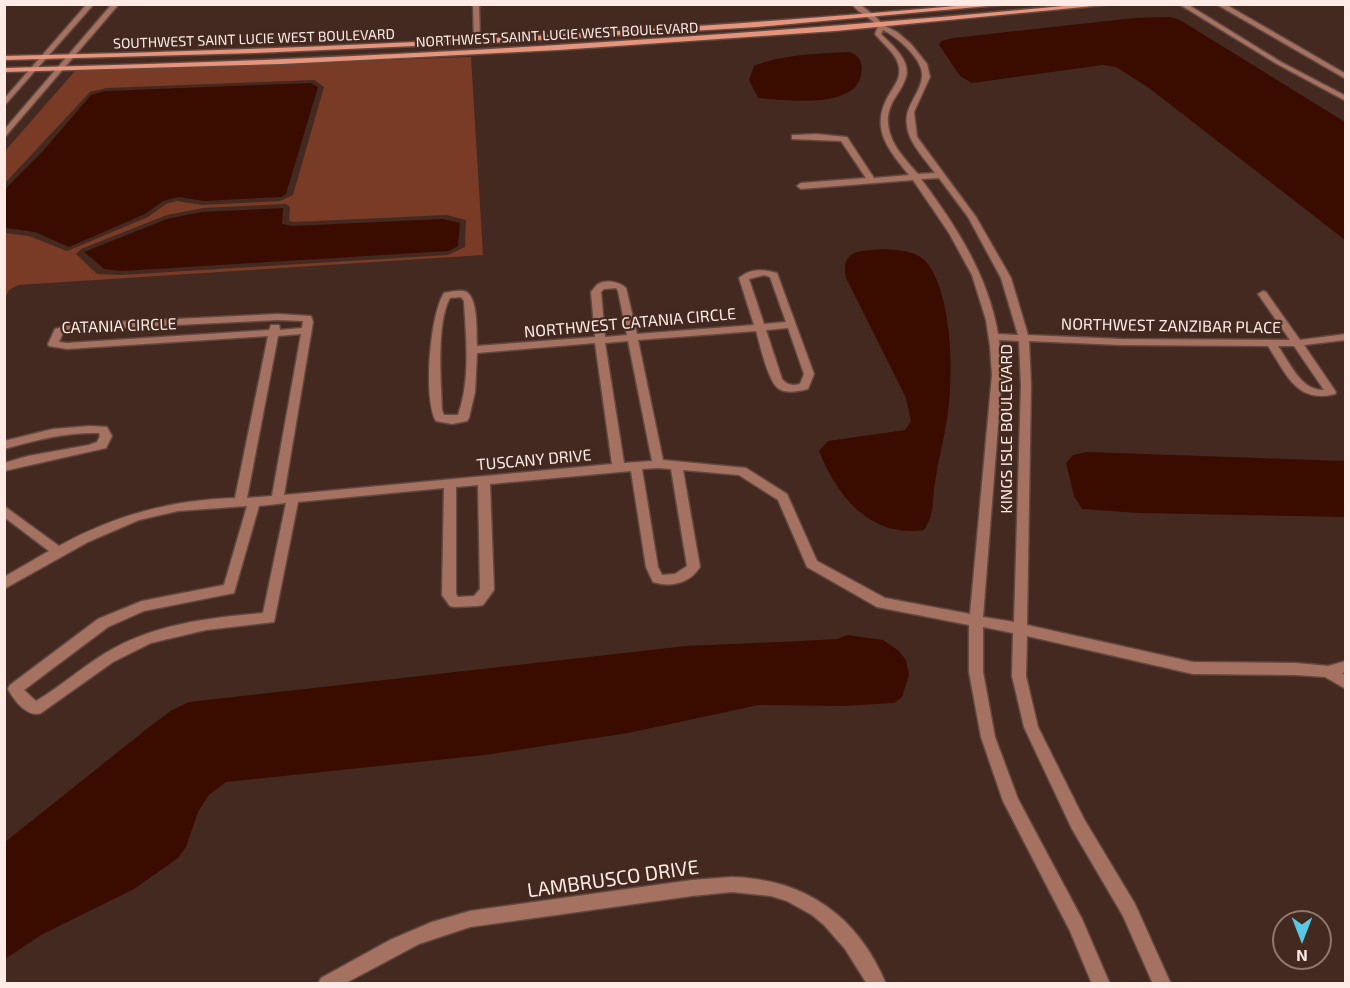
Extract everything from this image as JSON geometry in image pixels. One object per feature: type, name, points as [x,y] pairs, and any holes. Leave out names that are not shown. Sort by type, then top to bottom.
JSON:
[{"type":"main road","name":"SOUTHWEST SAINT LUCIE WEST BOULEVARD","points":[[4,58],[267,52],[877,22],[1007,4]]},
{"type":"main road","name":"NORTHWEST SAINT LUCIE WEST BOULEVARD","points":[[4,70],[490,52],[1111,4]]},
{"type":"main road","points":[[490,52],[510,45],[594,39],[609,35]]},
{"type":"main road","points":[[310,60],[339,56],[450,51],[463,49],[477,42]]},
{"type":"street","points":[[4,104],[92,4]]},
{"type":"street","points":[[4,135],[116,4]]},
{"type":"street","points":[[476,4],[477,42]]},
{"type":"street","points":[[855,4],[877,22]]},
{"type":"street","points":[[869,4],[877,22]]},
{"type":"street","points":[[1182,4],[1279,63],[1346,99]]},
{"type":"street","points":[[1219,4],[1346,77]]},
{"type":"street","name":"KINGS ISLE BOULEVARD","points":[[877,22],[909,45],[922,63],[926,77],[909,112],[908,122],[913,137],[972,217],[1006,278],[1024,339],[1026,386],[1019,676],[1030,727],[1078,824],[1129,910],[1162,984]]},
{"type":"street","name":"KINGS ISLE BOULEVARD","points":[[877,22],[878,34],[903,64],[904,75],[884,109],[882,121],[887,138],[946,218],[980,279],[996,337],[997,375],[976,620],[976,672],[988,737],[1011,801],[1076,925],[1101,984]]},
{"type":"street","points":[[795,137],[825,136],[844,139],[871,180]]},
{"type":"street","points":[[801,186],[941,175]]},
{"type":"street","points":[[764,272],[774,275],[809,374],[804,387],[793,389],[783,387],[777,380],[760,327],[744,279],[751,274],[764,272]]},
{"type":"street","points":[[619,469],[600,341],[596,292],[601,286],[618,285],[623,290],[658,464]]},
{"type":"street","points":[[463,294],[469,300],[471,351],[468,406],[463,418],[452,420],[440,418],[436,410],[438,321],[441,301],[447,295],[463,294]]},
{"type":"street","points":[[1263,294],[1331,392],[1317,394],[1306,392],[1271,343]]},
{"type":"street","points":[[278,317],[273,333],[247,502],[229,589],[142,606],[103,623],[15,689],[23,700],[36,709],[57,697],[109,658],[156,633],[200,625],[269,618],[293,499]]},
{"type":"street","name":"CATANIA CIRCLE","points":[[278,317],[307,318],[306,332],[67,346],[53,344],[59,331],[75,327],[278,317]]},
{"type":"street","name":"NORTHWEST CATANIA CIRCLE","points":[[471,351],[792,326]]},
{"type":"street","points":[[277,500],[306,332]]},
{"type":"street","name":"NORTHWEST ZANZIBAR PLACE","points":[[996,337],[1121,342],[1271,343],[1298,343],[1346,337]]},
{"type":"street","points":[[4,445],[37,436],[83,428],[103,430],[106,436],[102,445],[80,452],[21,461],[4,467]]},
{"type":"street","name":"TUSCANY DRIVE","points":[[4,584],[57,551],[137,516],[218,502],[293,499],[658,464],[676,465],[742,471],[783,497],[812,564],[882,603],[1021,629],[1193,668],[1296,669],[1328,672]]},
{"type":"street","points":[[636,467],[652,567],[658,579],[666,581],[685,577],[694,567],[676,465]]},
{"type":"street","points":[[450,484],[449,595],[455,602],[478,601],[487,590],[484,481]]},
{"type":"street","points":[[4,510],[57,551]]},
{"type":"street","points":[[1328,672],[1346,666]]},
{"type":"street","points":[[1328,672],[1346,683]]},
{"type":"street","name":"LAMBRUSCO DRIVE","points":[[327,984],[410,938],[470,919],[720,886],[771,888],[806,901],[832,920],[850,939],[877,984]]},
{"type":"shaded area","points":[[1171,17],[1180,20],[1345,122],[1345,240],[1149,88],[1116,67],[1103,65],[972,83],[960,76],[939,45],[941,41],[953,38],[1134,18]]},
{"type":"shaded area","points":[[850,52],[860,61],[861,74],[856,85],[847,93],[833,98],[801,101],[758,98],[749,80],[754,66],[764,62],[801,55]]},
{"type":"shaded area","points":[[471,57],[483,255],[18,285],[9,290],[5,298],[5,233],[29,236],[67,251],[148,217],[166,204],[177,201],[202,205],[280,201],[293,195],[324,87],[314,80],[107,88],[90,92],[5,183],[5,151],[75,71]],"holes":[[[286,204],[290,207],[289,221],[294,222],[447,215],[466,220],[465,247],[448,255],[120,275],[97,274],[76,254],[81,249],[167,215],[203,208]]]},
{"type":"shaded area","points":[[311,83],[318,87],[286,194],[281,197],[204,201],[179,197],[163,201],[145,214],[69,247],[35,232],[5,228],[5,189],[43,151],[91,95],[105,91]]},
{"type":"shaded area","points":[[283,208],[282,224],[292,226],[443,219],[460,223],[458,246],[449,251],[122,271],[104,269],[84,252],[167,219],[201,212]]},
{"type":"shaded area","points":[[885,249],[919,256],[927,263],[936,278],[947,316],[951,361],[949,402],[936,474],[932,513],[924,530],[905,531],[887,527],[858,510],[835,483],[819,451],[828,441],[905,430],[911,421],[906,398],[846,278],[846,261],[850,256],[861,251]]},
{"type":"shaded area","points":[[1087,452],[1345,461],[1345,517],[1139,513],[1082,509],[1074,496],[1066,463],[1073,455]]},
{"type":"shaded area","points":[[848,635],[883,640],[898,650],[906,660],[909,675],[902,697],[894,703],[843,706],[759,705],[628,733],[485,755],[226,782],[209,795],[198,812],[186,847],[178,858],[134,889],[41,935],[5,959],[5,842],[153,724],[172,710],[189,702],[686,646],[837,639]]}]
